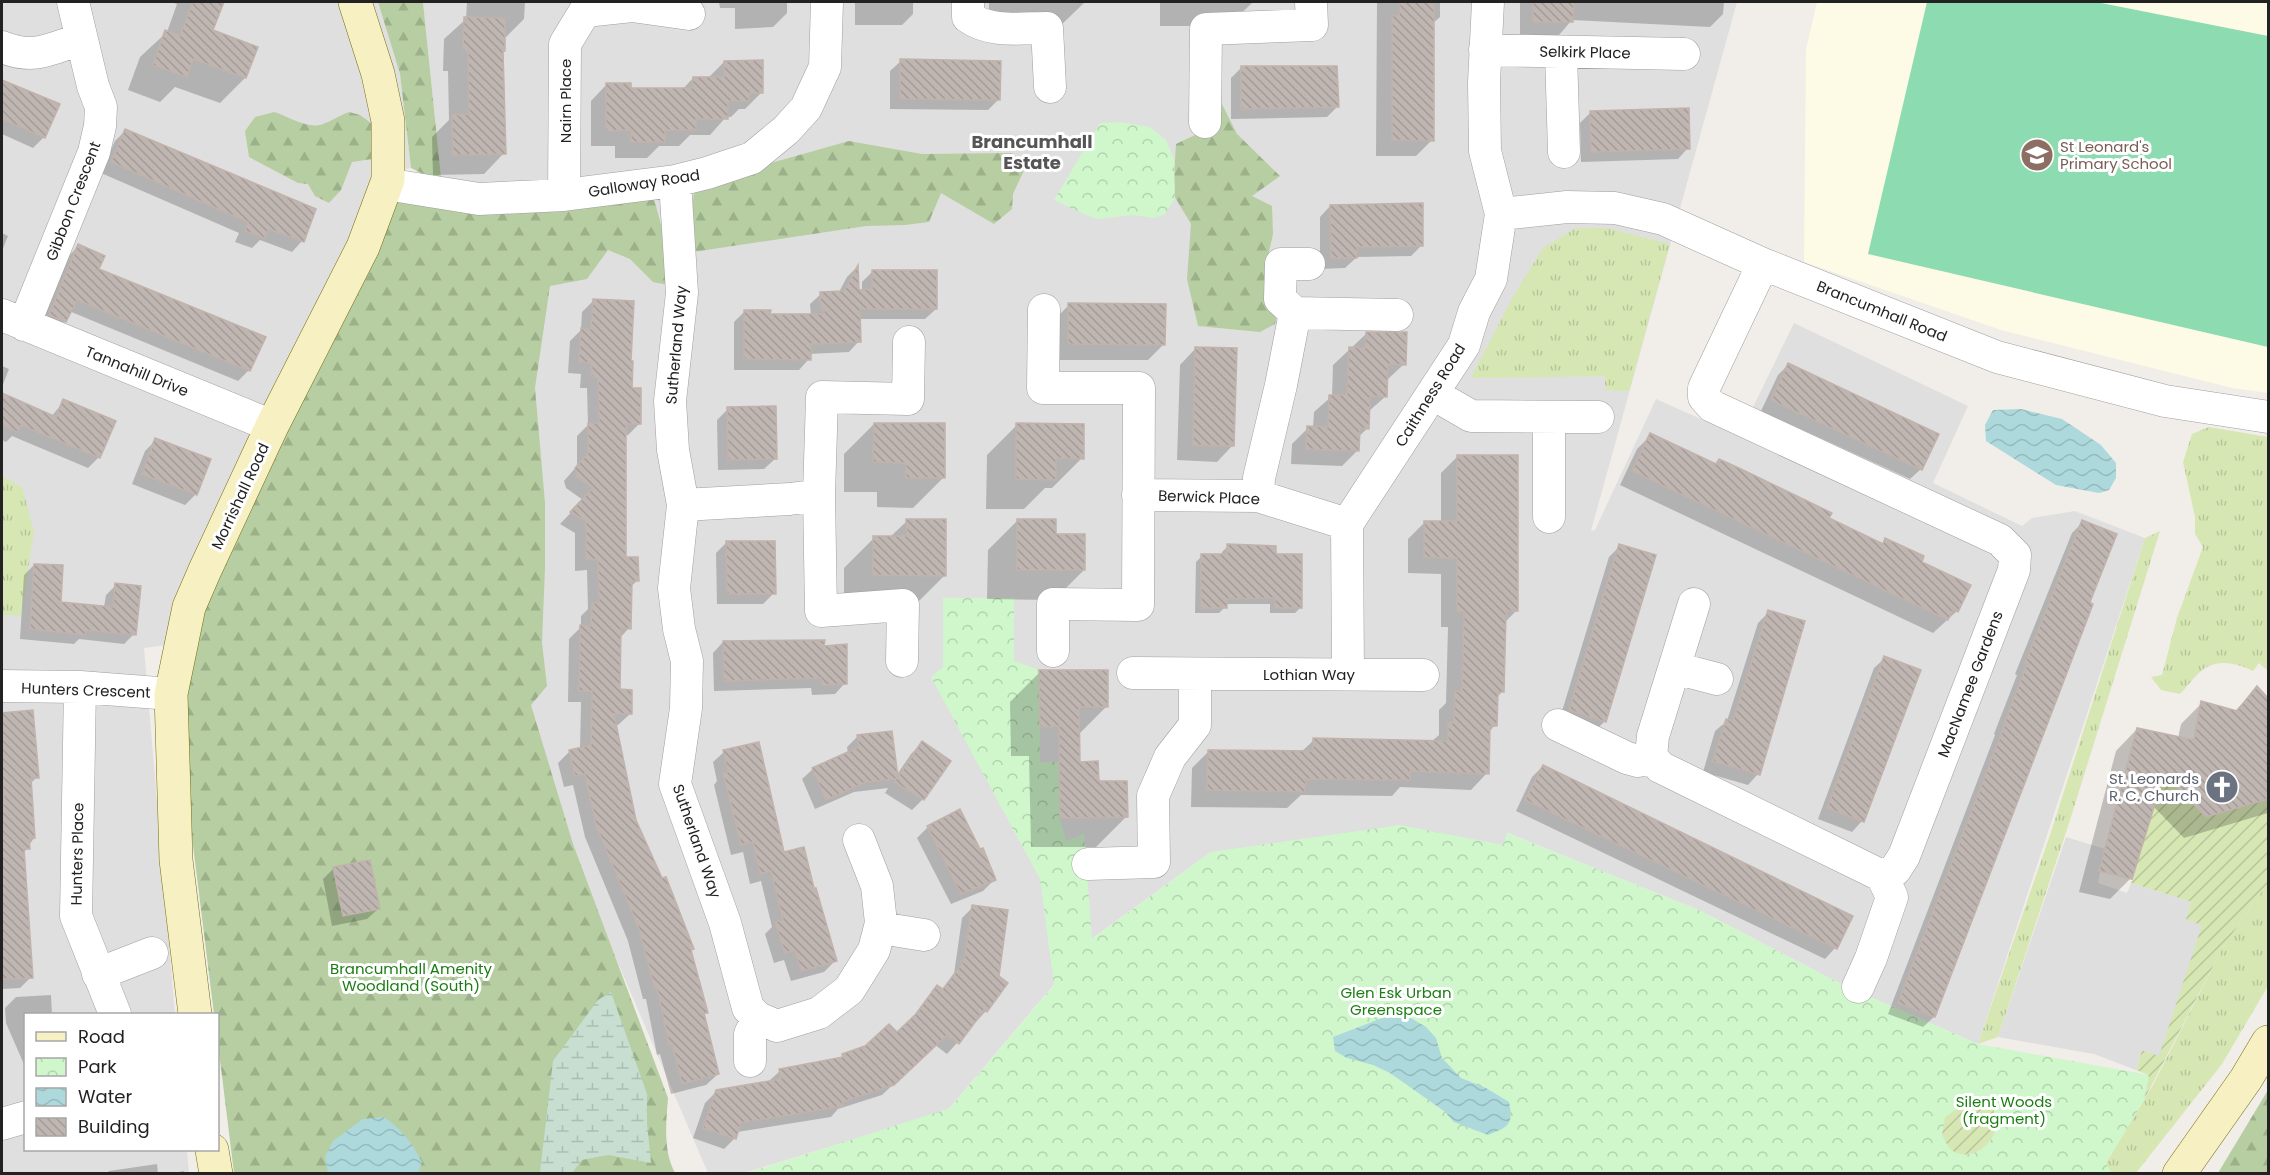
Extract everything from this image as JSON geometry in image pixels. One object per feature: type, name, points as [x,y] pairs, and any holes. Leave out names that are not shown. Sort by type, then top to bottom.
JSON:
[{"type":"street","name":"Gibbon Crescent","points":[[13,320],[94,152],[100,126],[101,107],[93,86],[73,2]]},
{"type":"street","name":"Morrishall Road","points":[[195,1013],[176,860],[171,693],[189,607],[272,426],[363,247],[388,180],[388,121],[378,74],[355,2]]},
{"type":"street","name":"Galloway Road","points":[[388,180],[392,185],[479,199],[564,195],[675,181],[752,158],[786,130],[806,108],[825,67],[827,2]]},
{"type":"street","points":[[968,2],[968,17],[975,22],[995,28],[1047,28],[1050,87]]},
{"type":"street","points":[[1205,122],[1206,29],[1311,25],[1311,2]]},
{"type":"street","name":"Caithness Road","points":[[1347,524],[1464,345],[1474,312],[1491,279],[1501,214],[1485,151],[1485,50],[1488,2]]},
{"type":"street","name":"Nairn Place","points":[[564,195],[565,44],[585,11],[632,4],[689,15]]},
{"type":"street","points":[[2,46],[18,54],[40,53],[81,39]]},
{"type":"street","name":"Selkirk Place","points":[[1485,50],[1684,54]]},
{"type":"street","points":[[1562,53],[1564,152]]},
{"type":"street","name":"Sutherland Way","points":[[675,181],[682,293],[670,401],[673,450],[683,505],[674,588],[679,629],[687,662],[686,708],[675,784],[725,923],[748,1008],[758,1017]]},
{"type":"street","name":"Brancumhall Road","points":[[1501,214],[1567,207],[1615,208],[1663,219],[1763,264],[1997,357],[2164,401],[2268,417]]},
{"type":"street","points":[[1309,264],[1281,264],[1280,299],[1295,313],[1397,315]]},
{"type":"street","name":"MacNamee Gardens","points":[[1763,264],[1704,388],[1704,397],[1712,406],[2000,540],[2015,555],[2013,570],[1904,856],[1894,870],[1882,876]]},
{"type":"street","name":"Berwick Place","points":[[1044,310],[1044,387],[1139,388],[1138,605],[1053,604],[1053,651]]},
{"type":"street","points":[[1258,496],[1259,478],[1295,313]]},
{"type":"street","name":"Tannahill Drive","points":[[13,320],[272,426]]},
{"type":"street","points":[[902,660],[903,605],[821,611],[819,495],[822,398],[908,399],[909,342]]},
{"type":"street","points":[[1433,394],[1471,416],[1598,417]]},
{"type":"street","points":[[1549,417],[1549,517]]},
{"type":"street","points":[[683,505],[790,499],[819,495]]},
{"type":"street","name":"Berwick Place","points":[[1138,495],[1258,496],[1347,524]]},
{"type":"street","points":[[1347,524],[1348,674]]},
{"type":"street","points":[[1694,604],[1653,736],[1651,756],[1660,767],[1882,876],[1892,897],[1871,958],[1858,987]]},
{"type":"street","points":[[1675,668],[1717,679]]},
{"type":"street","name":"Lothian Way","points":[[1133,674],[1423,675]]},
{"type":"street","points":[[1088,864],[1154,862],[1153,796],[1170,757],[1195,725],[1195,674]]},
{"type":"street","name":"Hunters Crescent","points":[[2,686],[80,687],[171,693]]},
{"type":"street","name":"Hunters Place","points":[[80,687],[76,916],[115,1013]]},
{"type":"street","points":[[1558,725],[1627,758],[1638,761],[1651,756]]},
{"type":"street","points":[[750,1061],[750,1034],[758,1017],[777,1026],[819,1013],[849,990],[874,950],[881,923],[877,886],[859,840]]},
{"type":"street","points":[[880,928],[924,936]]},
{"type":"street","points":[[98,974],[152,953]]},
{"type":"street","points":[[2179,1173],[2246,1079],[2268,1042]]},
{"type":"street","points":[[2,1124],[24,1118]]},
{"type":"street","points":[[212,1151],[216,1173]]},
{"type":"shaded area","points":[[2,2],[378,2],[400,74],[411,168],[388,172],[182,643],[144,648],[175,1013],[24,1013],[24,1151],[187,1151],[189,1173],[2,1174]]},
{"type":"shaded area","points":[[423,2],[1737,2],[1591,531],[1595,530],[1656,399],[1739,436],[1794,323],[1968,406],[1933,483],[2022,526],[2032,518],[2075,511],[2145,538],[1978,1044],[1843,985],[1701,911],[1508,833],[1504,845],[1211,852],[1094,937],[947,1111],[744,1173],[708,1173],[525,746],[441,177]]},
{"type":"shaded area","name":"St Leonard's Primary School","points":[[1817,2],[2268,2],[2268,393],[2232,388],[2001,330],[1804,262],[1806,49]]},
{"type":"shaded area","points":[[2066,837],[2105,849],[2098,883],[2127,893],[2131,883],[2191,902],[2186,920],[2202,925],[2159,1056],[2142,1050],[2136,1070],[2094,1054],[1998,1037]]},
{"type":"green space","points":[[378,2],[423,2],[441,177],[425,175],[411,168],[400,74]]},
{"type":"green space","name":"St Leonard's Primary School","points":[[1927,2],[2096,2],[2268,36],[2268,347],[1868,254]]},
{"type":"green space","points":[[1214,88],[1237,134],[1280,176],[1252,196],[1272,206],[1273,234],[1266,265],[1283,288],[1275,324],[1260,332],[1198,326],[1187,279],[1191,224],[1173,194],[1176,144],[1195,135]]},
{"type":"green space","points":[[274,112],[311,125],[323,124],[349,112],[360,115],[371,123],[375,143],[372,159],[352,162],[341,190],[329,203],[315,196],[308,184],[298,183],[249,157],[245,131],[255,117]]},
{"type":"green space","points":[[1121,122],[1150,127],[1166,140],[1174,159],[1175,198],[1165,214],[1155,218],[1133,215],[1096,219],[1054,200],[1100,123]]},
{"type":"green space","points":[[849,141],[922,154],[1012,153],[1027,164],[1013,194],[1012,209],[994,224],[941,193],[929,222],[866,226],[680,254],[692,210],[694,192],[746,170]]},
{"type":"green space","name":"Brancumhall Amenity Woodland (South)","points":[[650,184],[678,287],[653,282],[630,259],[608,250],[587,279],[550,286],[535,388],[545,503],[542,643],[547,686],[531,705],[573,844],[668,1098],[667,1146],[675,1173],[234,1173],[219,1052],[219,1013],[214,1013],[184,773],[182,643],[392,185]]},
{"type":"green space","points":[[1576,228],[1607,228],[1670,244],[1629,391],[1605,390],[1605,376],[1471,378],[1511,300],[1543,248]]},
{"type":"green space","points":[[2209,427],[2268,437],[2268,671],[2259,663],[2253,671],[2230,663],[2218,663],[2200,672],[2180,694],[2161,690],[2151,677],[2162,675],[2177,618],[2203,547],[2195,534],[2195,517],[2183,462],[2192,434]]},
{"type":"green space","points":[[2,476],[22,487],[34,531],[21,616],[2,615]]},
{"type":"green space","points":[[2160,531],[2071,817],[1998,1037],[1978,1044],[2051,832],[2145,538]]},
{"type":"green space","name":"Glen Esk Urban Greenspace","points":[[943,598],[1014,598],[1014,661],[1039,670],[1040,762],[1059,762],[1060,818],[1066,841],[1084,834],[1092,939],[1211,852],[1400,825],[1503,845],[1507,833],[1701,911],[1843,985],[1978,1044],[2149,1075],[2144,1100],[2106,1163],[2111,1173],[744,1174],[950,1108],[1054,985],[1040,879],[931,677],[943,667]]},
{"type":"green space","points":[[2164,774],[2206,817],[2268,799],[2268,883],[2223,947],[2144,1100],[2149,1075],[2136,1070],[2142,1050],[2159,1055],[2185,920],[2191,902],[2131,883]]},
{"type":"green space","points":[[2268,883],[2268,986],[2222,1064],[2136,1173],[2111,1173],[2106,1163],[2153,1085],[2223,947]]},
{"type":"green space","points":[[611,992],[647,1094],[651,1163],[608,1155],[582,1160],[572,1173],[542,1173],[540,1172],[553,1061],[598,1000]]},
{"type":"green space","points":[[2268,1090],[2268,1173],[2218,1173]]},
{"type":"green space","points":[[1968,1102],[1993,1107],[1994,1132],[1986,1146],[1970,1154],[1959,1154],[1951,1150],[1942,1135],[1945,1117]]},
{"type":"water","points":[[2021,409],[2062,419],[2101,445],[2116,463],[2116,478],[2109,490],[2099,493],[2056,485],[1986,441],[1985,425],[1993,410]]},
{"type":"water","points":[[1395,1013],[1411,1018],[1426,1027],[1436,1038],[1442,1058],[1461,1078],[1486,1088],[1509,1102],[1511,1116],[1505,1127],[1488,1135],[1454,1122],[1444,1111],[1390,1073],[1373,1065],[1347,1058],[1335,1051],[1333,1037]]},
{"type":"water","points":[[384,1117],[402,1132],[414,1148],[422,1162],[418,1173],[328,1173],[325,1157],[333,1141],[363,1119]]},
{"type":"building","points":[[193,2],[224,2],[213,30],[258,47],[246,78],[193,59],[187,77],[153,65],[165,30],[180,36]]},
{"type":"building","points":[[1400,2],[1434,2],[1434,141],[1392,140],[1392,16],[1399,15]]},
{"type":"building","points":[[1533,2],[1574,2],[1573,22],[1533,22]]},
{"type":"building","points":[[464,17],[505,18],[505,51],[503,51],[506,154],[453,155],[452,115],[469,114],[468,51],[463,51]]},
{"type":"building","points":[[900,59],[1001,61],[1000,100],[900,99]]},
{"type":"building","points":[[763,60],[763,93],[749,93],[749,101],[728,101],[728,119],[696,119],[696,130],[665,130],[665,142],[631,142],[631,130],[606,131],[606,83],[631,83],[631,88],[692,88],[693,77],[724,77],[724,61]]},
{"type":"building","points":[[1241,66],[1337,66],[1339,107],[1241,109]]},
{"type":"building","points":[[2,80],[60,104],[45,138],[2,119]]},
{"type":"building","points":[[1689,108],[1690,149],[1591,152],[1590,111]]},
{"type":"building","points":[[125,129],[316,209],[304,242],[269,229],[264,238],[245,231],[248,222],[111,162]]},
{"type":"building","points":[[1423,203],[1423,246],[1357,247],[1357,258],[1331,258],[1330,205]]},
{"type":"building","points":[[78,244],[105,256],[99,269],[266,337],[250,371],[77,300],[66,322],[49,315]]},
{"type":"building","points":[[858,265],[859,290],[872,289],[872,270],[937,270],[937,309],[860,309],[861,342],[811,344],[811,360],[744,359],[744,310],[771,310],[770,314],[824,314],[824,309],[821,309],[820,292],[844,291]]},
{"type":"building","points":[[593,299],[634,301],[632,388],[641,388],[641,424],[626,424],[626,557],[638,557],[639,581],[632,581],[631,629],[621,628],[620,689],[632,690],[632,714],[614,714],[636,820],[662,878],[666,877],[694,949],[691,950],[708,1013],[704,1013],[719,1074],[682,1084],[672,1043],[669,1044],[657,988],[655,989],[639,929],[596,825],[585,774],[575,776],[569,750],[591,745],[592,691],[579,691],[580,625],[591,626],[592,603],[599,603],[598,559],[586,560],[586,521],[570,512],[593,488],[577,477],[575,468],[588,453],[588,423],[599,423],[598,377],[591,377],[592,363],[579,362],[581,328],[591,329]]},
{"type":"building","points":[[1068,303],[1166,304],[1165,345],[1068,344]]},
{"type":"building","points":[[1366,332],[1407,332],[1406,365],[1388,364],[1387,397],[1370,396],[1369,429],[1360,428],[1359,451],[1306,449],[1307,426],[1328,427],[1329,395],[1347,395],[1349,347],[1365,348]]},
{"type":"building","points":[[1195,347],[1237,348],[1234,446],[1193,445]]},
{"type":"building","points":[[1788,363],[1939,434],[1922,470],[1771,400]]},
{"type":"building","points":[[2,393],[56,417],[63,399],[116,421],[100,458],[21,425],[18,432],[2,425]]},
{"type":"building","points":[[776,406],[777,459],[728,460],[727,407]]},
{"type":"building","points":[[874,423],[945,423],[945,478],[906,478],[906,463],[873,462]]},
{"type":"building","points":[[1016,423],[1084,424],[1084,459],[1056,458],[1056,480],[1016,479]]},
{"type":"building","points":[[1650,433],[1716,464],[1719,459],[1741,469],[1832,513],[1829,518],[1883,544],[1885,538],[1924,556],[1922,562],[1971,585],[1958,612],[1953,609],[1948,620],[1632,471]]},
{"type":"building","points":[[155,438],[211,459],[197,495],[142,474]]},
{"type":"building","points":[[1457,455],[1518,455],[1518,611],[1506,611],[1504,692],[1498,692],[1497,726],[1490,726],[1489,774],[1410,771],[1410,780],[1306,779],[1305,792],[1207,790],[1208,750],[1313,751],[1313,738],[1448,741],[1448,723],[1454,723],[1455,691],[1462,692],[1464,611],[1457,611],[1457,558],[1424,557],[1424,521],[1457,521]]},
{"type":"building","points":[[906,519],[946,519],[946,576],[873,575],[873,536],[907,536]]},
{"type":"building","points":[[1017,519],[1056,519],[1056,534],[1085,534],[1085,570],[1017,570]]},
{"type":"building","points":[[2082,520],[2117,534],[2090,602],[2093,604],[1935,1017],[1898,1003],[2005,724],[2027,664],[2025,663]]},
{"type":"building","points":[[726,541],[775,541],[776,594],[727,594]]},
{"type":"building","points":[[1227,544],[1276,546],[1276,554],[1302,554],[1302,608],[1275,608],[1275,598],[1227,599],[1227,608],[1201,608],[1201,554],[1227,554]]},
{"type":"building","points":[[1619,544],[1656,555],[1606,722],[1569,710]]},
{"type":"building","points":[[34,564],[63,565],[61,602],[113,607],[115,583],[141,586],[136,635],[86,630],[85,635],[30,629]]},
{"type":"building","points":[[1768,610],[1805,621],[1760,775],[1713,761],[1726,719],[1733,721]]},
{"type":"building","points":[[825,640],[824,646],[847,644],[847,684],[822,685],[821,678],[724,681],[723,641]]},
{"type":"building","points":[[1884,656],[1921,670],[1864,822],[1827,808]]},
{"type":"building","points":[[1039,670],[1108,670],[1108,707],[1079,707],[1080,762],[1098,761],[1099,781],[1127,781],[1128,817],[1060,818],[1059,726],[1040,727]]},
{"type":"building","name":"St. Leonards R. C. Church","points":[[2257,686],[2268,698],[2268,799],[2206,817],[2164,774],[2132,879],[2099,871],[2137,728],[2194,740],[2201,701],[2237,711]]},
{"type":"building","points":[[33,710],[39,778],[31,778],[35,838],[29,839],[30,849],[24,849],[33,978],[2,979],[2,804],[4,804],[2,713]]},
{"type":"building","points":[[892,731],[898,777],[922,741],[951,761],[924,800],[894,782],[896,779],[866,782],[826,800],[812,768],[859,747],[857,735]]},
{"type":"building","points":[[759,742],[784,852],[804,847],[837,961],[801,971],[795,950],[785,953],[775,922],[783,920],[771,871],[760,874],[753,842],[741,845],[723,773],[728,772],[723,750]]},
{"type":"building","points":[[1543,765],[1853,916],[1837,949],[1525,800]]},
{"type":"building","points":[[960,809],[980,849],[983,848],[996,880],[961,894],[927,826]]},
{"type":"building","points":[[370,860],[380,909],[343,916],[333,867]]},
{"type":"building","points":[[972,905],[1008,910],[999,976],[1008,983],[987,1012],[984,1010],[959,1044],[947,1035],[894,1085],[842,1102],[843,1106],[741,1123],[736,1139],[703,1128],[716,1090],[781,1079],[779,1069],[843,1057],[842,1054],[865,1046],[889,1024],[897,1032],[916,1014],[937,985],[943,989],[964,961]]},
{"type":"place","name":"St Leonard's Primary School","points":[[2037,155]]},
{"type":"place","name":"St. Leonards R. C. Church","points":[[2222,787]]},
{"type":"district","name":"Brancumhall Estate","points":[[1032,151]]},
{"type":"park label","name":"Silent Woods (fragment)","points":[[2004,1110]]}]
